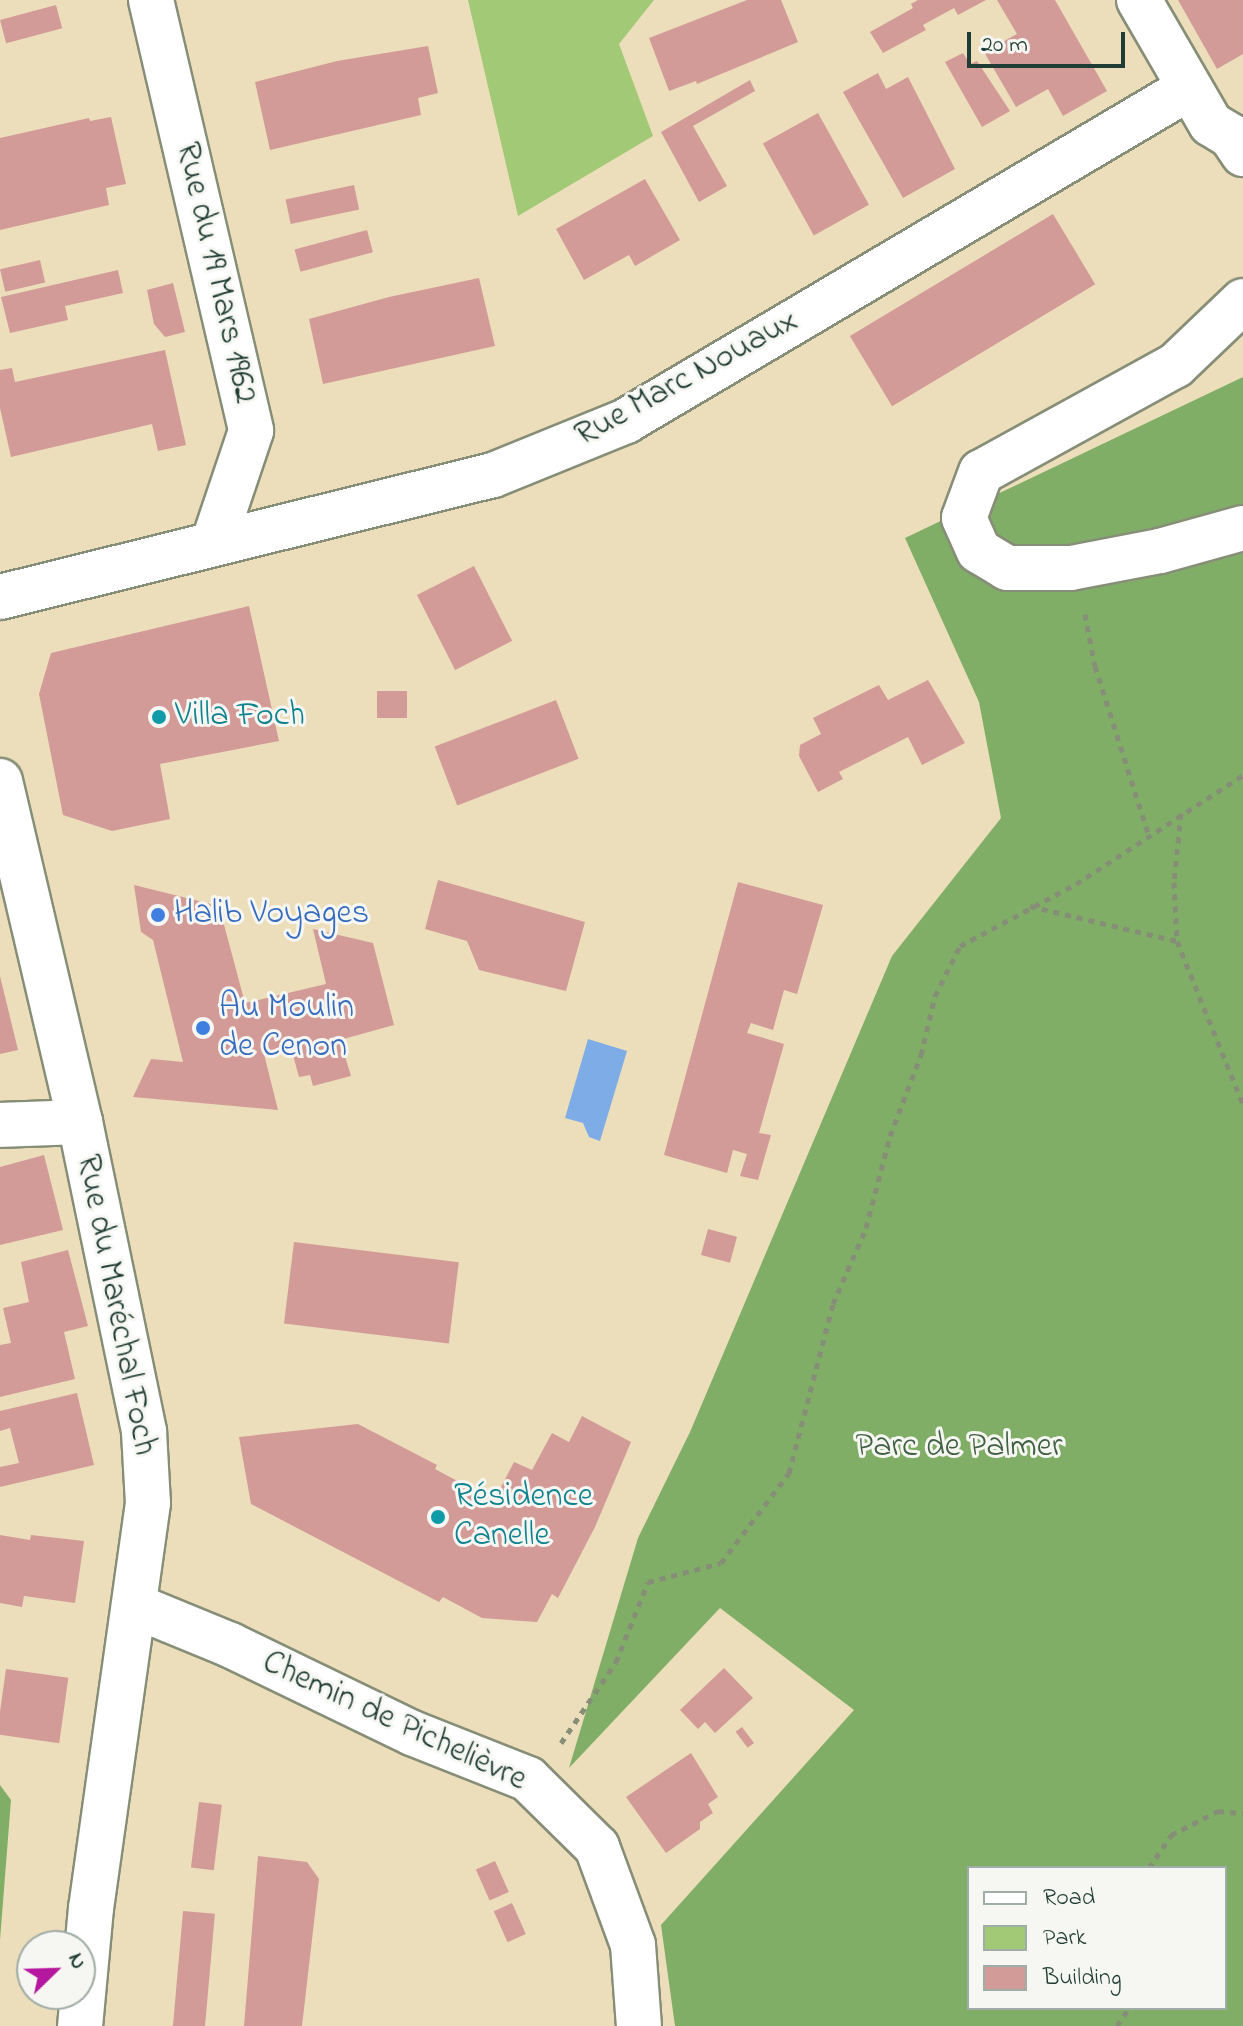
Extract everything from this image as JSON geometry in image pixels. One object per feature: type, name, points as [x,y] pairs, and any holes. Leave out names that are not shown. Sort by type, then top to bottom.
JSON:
[{"type":"street","name":"Rue du 19 Mars 1962","points":[[151,0],[251,431],[213,544]]},
{"type":"street","points":[[1139,0],[1211,124],[1239,139]]},
{"type":"street","name":"Rue Marc Nouaux","points":[[0,597],[493,475],[626,421],[1189,88]]},
{"type":"street","points":[[1243,301],[1176,365],[981,472],[964,518],[979,551],[1007,568],[1071,568],[1160,551],[1243,528]]},
{"type":"street","name":"Rue du Maréchal Foch","points":[[0,781],[80,1122],[144,1432],[148,1503],[114,1737],[80,2026]]},
{"type":"street","points":[[0,1125],[80,1122]]},
{"type":"street","name":"Chemin de Pichelièvre","points":[[135,1606],[181,1628],[230,1645],[412,1733],[528,1779],[597,1847],[633,1945],[639,2026]]},
{"type":"path","points":[[1087,628],[1095,666],[1149,836]]},
{"type":"path","points":[[528,1779],[564,1740],[616,1662],[648,1582],[721,1563],[789,1473],[833,1304],[866,1228],[890,1136],[921,1055],[935,996],[960,946],[1076,884],[1243,775]]},
{"type":"path","points":[[1182,812],[1174,882],[1177,941],[1243,1104]]},
{"type":"path","points":[[1030,906],[1177,941]]},
{"type":"path","points":[[1150,1866],[1171,1835],[1218,1811],[1243,1813]]},
{"type":"green space","points":[[468,0],[654,0],[619,44],[653,136],[518,216]]},
{"type":"green space","name":"Parc de Palmer","points":[[1243,377],[1243,2026],[675,2026],[661,1925],[854,1710],[720,1608],[569,1768],[638,1538],[690,1432],[892,956],[1001,818],[979,702],[905,538]]},
{"type":"green space","points":[[0,1785],[11,1800],[0,1940]]},
{"type":"water","points":[[588,1039],[627,1051],[600,1141],[589,1137],[583,1123],[565,1118]]},
{"type":"building","points":[[747,0],[781,0],[798,42],[697,84],[696,81],[669,91],[649,38]]},
{"type":"building","points":[[918,0],[986,0],[958,15],[954,8],[923,25],[926,30],[883,53],[870,32],[913,8],[911,4]]},
{"type":"building","points":[[997,0],[1055,0],[1107,91],[1063,116],[1048,89],[1016,107],[984,52],[1017,34]]},
{"type":"building","points":[[1178,0],[1243,0],[1243,54],[1217,69]]},
{"type":"building","points":[[56,5],[62,28],[6,43],[0,20]]},
{"type":"building","points":[[428,46],[438,93],[418,98],[421,115],[270,150],[255,82],[337,61]]},
{"type":"building","points":[[963,53],[970,64],[977,61],[1010,111],[982,127],[945,62]]},
{"type":"building","points":[[878,73],[886,89],[908,77],[955,169],[903,198],[843,92]]},
{"type":"building","points":[[750,80],[755,91],[693,126],[727,186],[699,202],[661,132]]},
{"type":"building","points":[[818,113],[869,205],[814,235],[763,144]]},
{"type":"building","points":[[111,117],[126,184],[106,188],[109,205],[0,230],[0,138],[89,118],[90,121]]},
{"type":"building","points":[[645,179],[680,240],[635,266],[629,255],[584,280],[556,229]]},
{"type":"building","points":[[354,185],[359,209],[291,224],[286,200]]},
{"type":"building","points":[[1053,214],[1095,284],[892,406],[850,336]]},
{"type":"building","points":[[367,230],[373,252],[301,272],[295,249]]},
{"type":"building","points":[[40,260],[45,282],[5,292],[0,269]]},
{"type":"building","points":[[118,270],[123,293],[65,306],[68,320],[10,333],[1,297]]},
{"type":"building","points":[[479,278],[495,346],[323,384],[309,319],[389,297]]},
{"type":"building","points":[[173,283],[185,332],[165,337],[154,324],[147,290]]},
{"type":"building","points":[[165,350],[186,445],[158,451],[152,424],[11,457],[0,408],[0,370],[12,368],[15,382]]},
{"type":"building","points":[[474,566],[512,641],[455,670],[417,595]]},
{"type":"building","name":"Villa Foch","points":[[249,606],[279,741],[160,764],[170,819],[112,831],[63,815],[39,694],[51,653]]},
{"type":"building","points":[[928,680],[965,743],[922,765],[908,737],[839,772],[843,779],[818,792],[799,756],[800,745],[821,734],[813,718],[879,685],[888,700]]},
{"type":"building","points":[[377,691],[407,691],[407,718],[377,718]]},
{"type":"building","points":[[556,700],[579,759],[457,805],[435,747]]},
{"type":"building","points":[[438,880],[585,922],[566,991],[479,970],[467,941],[425,929]]},
{"type":"building","points":[[738,882],[823,905],[797,994],[784,990],[773,1030],[751,1023],[747,1033],[784,1044],[759,1133],[771,1135],[758,1180],[740,1176],[747,1154],[733,1150],[727,1173],[664,1155]]},
{"type":"building","points":[[134,885],[219,906],[245,1003],[326,984],[313,929],[373,943],[394,1025],[340,1040],[351,1076],[313,1086],[310,1075],[299,1077],[291,1048],[264,1054],[278,1110],[133,1097],[151,1059],[183,1062],[153,940],[141,932]]},
{"type":"building","points":[[0,976],[18,1050],[0,1054]]},
{"type":"building","points":[[44,1155],[63,1230],[0,1245],[0,1167]]},
{"type":"building","points":[[708,1229],[737,1237],[730,1263],[701,1255]]},
{"type":"building","points":[[294,1242],[459,1262],[449,1344],[284,1323]]},
{"type":"building","points":[[68,1250],[88,1326],[64,1332],[75,1379],[0,1397],[0,1345],[11,1343],[3,1308],[29,1302],[21,1262]]},
{"type":"building","points":[[77,1393],[94,1465],[0,1487],[0,1467],[19,1463],[10,1428],[0,1431],[0,1411]]},
{"type":"building","name":"Résidence Canelle","points":[[582,1416],[631,1442],[595,1527],[558,1598],[552,1594],[537,1622],[482,1618],[443,1597],[439,1602],[251,1504],[239,1437],[358,1424],[437,1465],[435,1469],[476,1491],[472,1498],[490,1508],[514,1462],[532,1470],[552,1433],[569,1442]]},
{"type":"building","points":[[0,1535],[30,1540],[31,1535],[84,1541],[75,1603],[24,1596],[22,1607],[0,1603]]},
{"type":"building","points":[[724,1668],[753,1698],[715,1733],[705,1722],[698,1729],[680,1710]]},
{"type":"building","points":[[6,1669],[68,1678],[59,1743],[0,1735]]},
{"type":"building","points":[[742,1727],[754,1743],[748,1748],[736,1732]]},
{"type":"building","points":[[691,1753],[718,1797],[708,1804],[713,1813],[700,1822],[700,1829],[666,1853],[626,1797]]},
{"type":"building","points":[[199,1802],[222,1805],[214,1870],[191,1868]]},
{"type":"building","points":[[258,1856],[307,1862],[319,1879],[302,2026],[244,2026]]},
{"type":"building","points":[[495,1861],[509,1892],[490,1901],[476,1870]]},
{"type":"building","points":[[512,1903],[526,1934],[508,1942],[494,1911]]},
{"type":"building","points":[[183,1911],[215,1914],[205,2026],[173,2026]]},
{"type":"place","name":"Villa Foch","points":[[159,717]]},
{"type":"place","name":"Halib Voyages","points":[[158,915]]},
{"type":"place","name":"Au Moulin de Cenon","points":[[203,1028]]},
{"type":"place","name":"Résidence Canelle","points":[[438,1517]]}]
